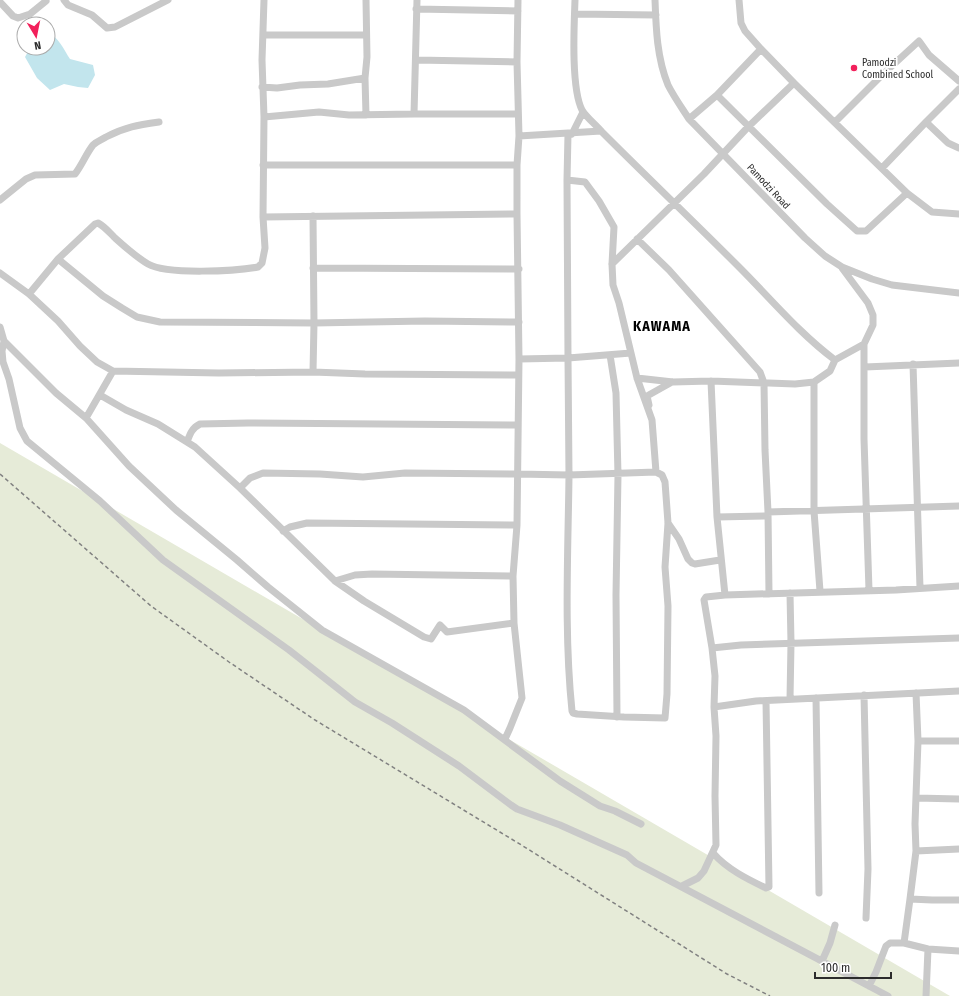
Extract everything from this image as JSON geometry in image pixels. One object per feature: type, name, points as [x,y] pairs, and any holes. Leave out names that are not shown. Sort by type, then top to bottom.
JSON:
[{"type":"street","points":[[0,2],[13,16],[18,18],[30,14],[46,0]]},
{"type":"street","points":[[64,0],[68,5],[92,15],[107,28],[114,27],[168,0]]},
{"type":"street","points":[[29,294],[58,259],[98,222],[148,264],[156,267],[184,270],[219,270],[258,267],[262,263],[265,248],[262,165],[264,117],[262,86],[264,0]]},
{"type":"street","points":[[366,0],[366,115]]},
{"type":"street","points":[[414,114],[417,0]]},
{"type":"street","points":[[504,739],[522,698],[514,623],[513,576],[517,525],[519,359],[519,269],[517,214],[517,165],[519,136],[517,62],[518,0]]},
{"type":"street","points":[[575,0],[577,97],[583,112],[741,269],[782,312],[818,347],[835,360]]},
{"type":"street","name":"Pamodzi Road","points":[[655,0],[657,38],[662,67],[668,85],[689,119],[805,238],[825,256],[842,267],[872,279],[892,285],[959,293]]},
{"type":"street","points":[[739,0],[741,23],[743,28],[760,49],[907,193],[932,212],[959,214]]},
{"type":"street","points":[[416,9],[518,11]]},
{"type":"street","points":[[575,14],[656,15]]},
{"type":"street","points":[[264,34],[366,35]]},
{"type":"street","points":[[835,122],[919,41],[929,55],[959,81]]},
{"type":"street","points":[[689,119],[717,95],[760,49]]},
{"type":"street","points":[[416,60],[517,62]]},
{"type":"street","points":[[262,86],[277,88],[328,84],[365,78]]},
{"type":"street","points":[[612,264],[704,174],[748,127],[794,83]]},
{"type":"street","points":[[882,168],[959,88]]},
{"type":"street","points":[[717,95],[827,204],[857,231],[866,231],[907,193]]},
{"type":"street","points":[[264,117],[320,112],[349,116],[414,114],[518,114]]},
{"type":"street","points":[[240,488],[250,478],[263,473],[320,474],[363,477],[405,474],[518,474],[568,475],[618,475],[656,472],[662,475],[665,482],[668,523],[665,567],[668,606],[666,716],[658,718],[617,717],[577,714],[573,713],[572,711],[568,671],[567,622],[568,475],[568,358],[567,180],[570,134],[583,112]]},
{"type":"street","points":[[0,200],[26,179],[35,175],[75,174],[82,165],[86,155],[96,142],[114,132],[159,122]]},
{"type":"street","points":[[926,122],[948,144],[959,148]]},
{"type":"street","points":[[519,136],[601,131]]},
{"type":"street","points":[[262,165],[517,165]]},
{"type":"street","points":[[567,180],[585,182],[599,201],[614,227],[612,248],[613,285],[619,303],[636,378],[652,420]]},
{"type":"street","points":[[263,216],[517,214]]},
{"type":"street","points":[[312,216],[314,323],[313,372]]},
{"type":"street","points":[[637,239],[669,270],[760,372],[764,383],[769,594]]},
{"type":"street","points":[[612,248],[622,253]]},
{"type":"street","points":[[58,259],[104,296],[137,317],[160,322],[518,322]]},
{"type":"street","points":[[842,267],[868,303],[873,315],[873,325],[864,344],[864,425],[869,590]]},
{"type":"street","points":[[313,268],[519,269]]},
{"type":"street","points":[[0,273],[29,294],[58,320],[80,346],[97,362],[113,371],[518,375]]},
{"type":"street","points":[[0,327],[4,341],[2,351],[3,362],[9,380],[20,428],[24,437],[63,472],[100,501],[163,560],[290,650],[355,702],[392,723],[459,766],[511,805],[618,850],[627,855],[636,863],[888,996]]},
{"type":"street","points":[[4,341],[56,394],[86,418],[129,466],[176,510],[237,560],[268,588],[322,630],[464,710],[560,781],[600,806],[641,824]]},
{"type":"street","points":[[636,378],[673,382],[711,381],[795,384],[814,382],[830,371],[835,360],[864,344]]},
{"type":"street","points":[[519,359],[568,358],[631,353]]},
{"type":"street","points":[[610,354],[616,393],[618,475],[616,595],[617,717]]},
{"type":"street","points":[[865,367],[959,363]]},
{"type":"street","points":[[913,364],[920,588]]},
{"type":"street","points":[[86,418],[113,371]]},
{"type":"street","points":[[711,381],[717,517],[720,560],[725,595]]},
{"type":"street","points":[[656,472],[652,420],[648,396],[673,382]]},
{"type":"street","points":[[814,382],[814,511],[820,591]]},
{"type":"street","points":[[100,396],[126,410],[158,424],[187,442],[218,467],[335,581],[388,616],[429,639],[431,639],[440,625],[447,632],[514,623]]},
{"type":"street","points":[[187,442],[191,432],[200,424],[518,425]]},
{"type":"street","points":[[717,517],[814,511],[959,506]]},
{"type":"street","points":[[283,531],[290,527],[308,523],[517,525]]},
{"type":"street","points":[[668,523],[675,531],[688,559],[692,563],[695,564],[720,560]]},
{"type":"street","points":[[335,581],[355,575],[372,574],[513,576]]},
{"type":"street","points":[[682,886],[698,878],[704,871],[716,845],[715,676],[704,600],[706,597],[820,591],[896,590],[959,586]]},
{"type":"street","points":[[790,593],[790,699]]},
{"type":"street","points":[[712,648],[741,645],[959,638]]},
{"type":"street","points":[[714,707],[790,699],[959,691]]},
{"type":"street","points":[[904,943],[916,851],[918,741],[916,693]]},
{"type":"street","points":[[864,695],[868,868],[866,918]]},
{"type":"street","points":[[816,698],[819,893]]},
{"type":"street","points":[[713,853],[726,866],[766,888],[769,887],[766,701]]},
{"type":"street","points":[[918,741],[959,741]]},
{"type":"street","points":[[916,798],[959,799]]},
{"type":"street","points":[[916,851],[959,850]]},
{"type":"street","points":[[910,899],[959,900]]},
{"type":"street","points":[[822,961],[830,943],[835,925]]},
{"type":"street","points":[[869,986],[886,946],[890,942],[904,943],[928,949],[959,951]]},
{"type":"street","points":[[926,996],[928,949]]},
{"type":"green space","points":[[0,443],[950,996],[0,996]]},
{"type":"water","points":[[56,38],[70,59],[93,65],[95,75],[88,88],[64,84],[50,90],[37,78],[25,57],[56,56]]},
{"type":"railway","points":[[0,474],[151,606],[229,662],[315,720],[523,846],[727,974],[770,996]]},
{"type":"place","name":"Pamodzi Combined School","points":[[854,68]]},
{"type":"district","name":"KAWAMA","points":[[662,326]]}]
